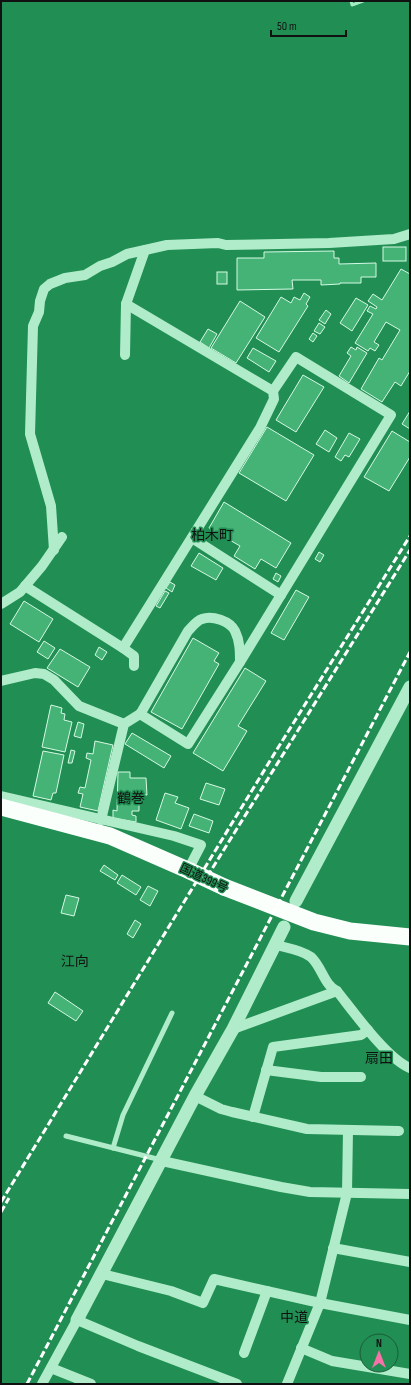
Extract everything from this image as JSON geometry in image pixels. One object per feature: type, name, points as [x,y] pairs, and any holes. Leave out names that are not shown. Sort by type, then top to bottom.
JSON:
[{"type":"highway","name":"国道399号","points":[[1,807],[110,836],[189,870],[224,887],[314,922],[350,931],[410,937]]},
{"type":"street","points":[[54,550],[51,506],[30,434],[33,326],[39,312],[40,301],[44,289],[50,284],[65,278],[85,275],[100,266],[112,262],[127,254],[167,245],[218,243],[226,245],[336,243],[394,239],[410,234]]},
{"type":"street","points":[[125,355],[126,304],[145,250]]},
{"type":"street","points":[[126,304],[273,392]]},
{"type":"street","points":[[124,648],[260,428],[274,399],[273,392],[296,356],[390,415],[240,662],[188,744],[140,714]]},
{"type":"street","points":[[1,604],[20,592],[42,566],[62,537]]},
{"type":"street","points":[[192,538],[281,595]]},
{"type":"street","points":[[25,586],[124,648],[134,656],[134,666]]},
{"type":"street","points":[[101,820],[124,724],[140,714],[188,631],[201,619],[216,619],[228,624],[234,628],[239,642],[240,662]]},
{"type":"street","points":[[1,681],[35,673],[44,674],[54,680],[79,706],[124,724]]},
{"type":"street","points":[[296,901],[410,686]]},
{"type":"street","points":[[1,796],[174,836],[201,845],[189,870]]},
{"type":"street","points":[[42,1384],[102,1274],[195,1096],[233,1029],[284,927]]},
{"type":"street","points":[[276,945],[301,952],[312,958],[331,989],[337,991],[368,1030],[395,1060],[410,1068]]},
{"type":"street","points":[[233,1029],[337,991]]},
{"type":"street","points":[[254,1117],[272,1047],[360,1035],[368,1030]]},
{"type":"street","points":[[266,1070],[321,1076],[361,1077]]},
{"type":"street","points":[[195,1096],[221,1109],[307,1129],[399,1131]]},
{"type":"street","points":[[287,1384],[320,1303],[347,1193],[348,1130]]},
{"type":"street","points":[[162,1161],[282,1188],[310,1192],[410,1194]]},
{"type":"street","points":[[333,1248],[410,1262]]},
{"type":"street","points":[[102,1274],[171,1291],[203,1303],[214,1279],[320,1303],[410,1320]]},
{"type":"street","points":[[244,1353],[267,1291]]},
{"type":"street","points":[[77,1320],[138,1346],[234,1383]]},
{"type":"street","points":[[301,1348],[332,1361],[410,1374]]},
{"type":"street","points":[[51,1368],[91,1384]]},
{"type":"lane","points":[[113,1148],[124,1115],[172,1013]]},
{"type":"lane","points":[[66,1136],[162,1161]]},
{"type":"building","points":[[383,247],[406,247],[406,261],[383,261]]},
{"type":"building","points":[[334,251],[334,258],[339,258],[339,264],[376,263],[376,277],[361,277],[361,283],[321,285],[321,280],[292,280],[293,289],[237,290],[237,258],[264,258],[264,252]]},
{"type":"building","points":[[401,269],[410,274],[410,371],[401,386],[395,382],[382,402],[361,389],[379,358],[382,360],[400,330],[386,322],[374,342],[379,345],[375,351],[370,348],[368,351],[355,343],[373,314],[367,311],[370,306],[376,309],[377,307],[368,301],[373,294],[382,300]]},
{"type":"building","points":[[217,272],[227,272],[227,284],[217,284]]},
{"type":"building","points":[[304,293],[310,297],[306,304],[308,306],[279,352],[256,338],[281,297],[291,303],[294,297],[300,300]]},
{"type":"building","points":[[356,298],[368,305],[352,331],[340,323]]},
{"type":"building","points":[[240,301],[265,317],[236,363],[211,348]]},
{"type":"building","points":[[326,310],[331,314],[325,324],[319,320]]},
{"type":"building","points":[[319,323],[325,327],[320,334],[314,331]]},
{"type":"building","points":[[208,329],[217,334],[209,348],[200,342]]},
{"type":"building","points":[[313,333],[317,336],[313,342],[309,339]]},
{"type":"building","points":[[351,347],[356,350],[357,347],[367,353],[349,383],[339,376],[351,356],[347,353]]},
{"type":"building","points":[[253,348],[276,361],[269,372],[247,358]]},
{"type":"building","points":[[303,375],[324,387],[296,432],[276,420]]},
{"type":"building","points":[[410,411],[410,429],[402,424]]},
{"type":"building","points":[[267,427],[314,455],[286,501],[239,473]]},
{"type":"building","points":[[325,430],[337,438],[329,452],[316,444]]},
{"type":"building","points":[[392,431],[410,442],[410,457],[389,491],[364,477]]},
{"type":"building","points":[[349,433],[360,439],[349,457],[345,455],[341,461],[335,457]]},
{"type":"building","points":[[224,502],[291,543],[276,568],[261,559],[255,569],[234,556],[240,546],[209,528]]},
{"type":"building","points":[[319,552],[324,555],[320,562],[315,559]]},
{"type":"building","points":[[199,553],[223,568],[216,580],[191,566]]},
{"type":"building","points":[[276,573],[281,576],[278,582],[273,579]]},
{"type":"building","points":[[170,582],[175,585],[172,592],[166,588]]},
{"type":"building","points":[[296,590],[309,597],[284,640],[271,633]]},
{"type":"building","points":[[165,591],[169,593],[160,608],[156,606]]},
{"type":"building","points":[[24,601],[53,619],[39,642],[10,624]]},
{"type":"building","points":[[193,638],[219,653],[214,661],[219,664],[182,729],[151,712]]},
{"type":"building","points":[[44,641],[55,648],[48,659],[37,652]]},
{"type":"building","points":[[99,647],[107,652],[102,660],[95,655]]},
{"type":"building","points":[[60,649],[90,667],[78,687],[47,668]]},
{"type":"building","points":[[245,668],[266,681],[238,726],[247,731],[223,771],[193,753]]},
{"type":"building","points":[[51,705],[62,708],[61,713],[65,714],[64,720],[72,722],[65,752],[42,747]]},
{"type":"building","points":[[78,722],[84,724],[81,738],[74,736]]},
{"type":"building","points":[[132,733],[171,756],[164,768],[125,744]]},
{"type":"building","points":[[95,741],[113,745],[98,811],[80,807],[83,794],[78,793],[80,787],[85,788],[91,760],[86,758],[87,753],[93,754]]},
{"type":"building","points":[[71,750],[75,751],[72,763],[68,763]]},
{"type":"building","points":[[43,751],[64,755],[56,793],[53,793],[51,800],[33,796]]},
{"type":"building","points":[[118,772],[130,772],[130,778],[146,778],[147,795],[139,795],[139,811],[132,811],[132,815],[136,816],[136,822],[113,818],[113,810],[117,811]]},
{"type":"building","points":[[206,783],[225,789],[219,805],[200,799]]},
{"type":"building","points":[[165,793],[178,797],[175,803],[189,808],[181,829],[156,820]]},
{"type":"building","points":[[194,814],[213,821],[209,833],[189,826]]},
{"type":"building","points":[[104,865],[118,875],[115,880],[100,871]]},
{"type":"building","points":[[122,875],[141,887],[136,895],[117,883]]},
{"type":"building","points":[[148,886],[158,891],[150,906],[140,900]]},
{"type":"building","points":[[66,895],[79,898],[74,916],[61,913]]},
{"type":"building","points":[[135,920],[141,924],[133,938],[127,934]]},
{"type":"building","points":[[55,992],[83,1011],[76,1021],[48,1003]]},
{"type":"waterway","points":[[351,1],[352,5],[363,1]]},
{"type":"railway","points":[[1,1202],[276,751],[410,536]]},
{"type":"railway","points":[[202,885],[410,550]]},
{"type":"railway","points":[[27,1384],[410,652]]},
{"type":"railway","points":[[1,1212],[9,1198]]},
{"type":"district","name":"柏木町","points":[[212,535]]},
{"type":"district","name":"鶴巻","points":[[131,798]]},
{"type":"district","name":"江向","points":[[75,961]]},
{"type":"district","name":"扇田","points":[[379,1058]]},
{"type":"district","name":"中道","points":[[294,1317]]}]
